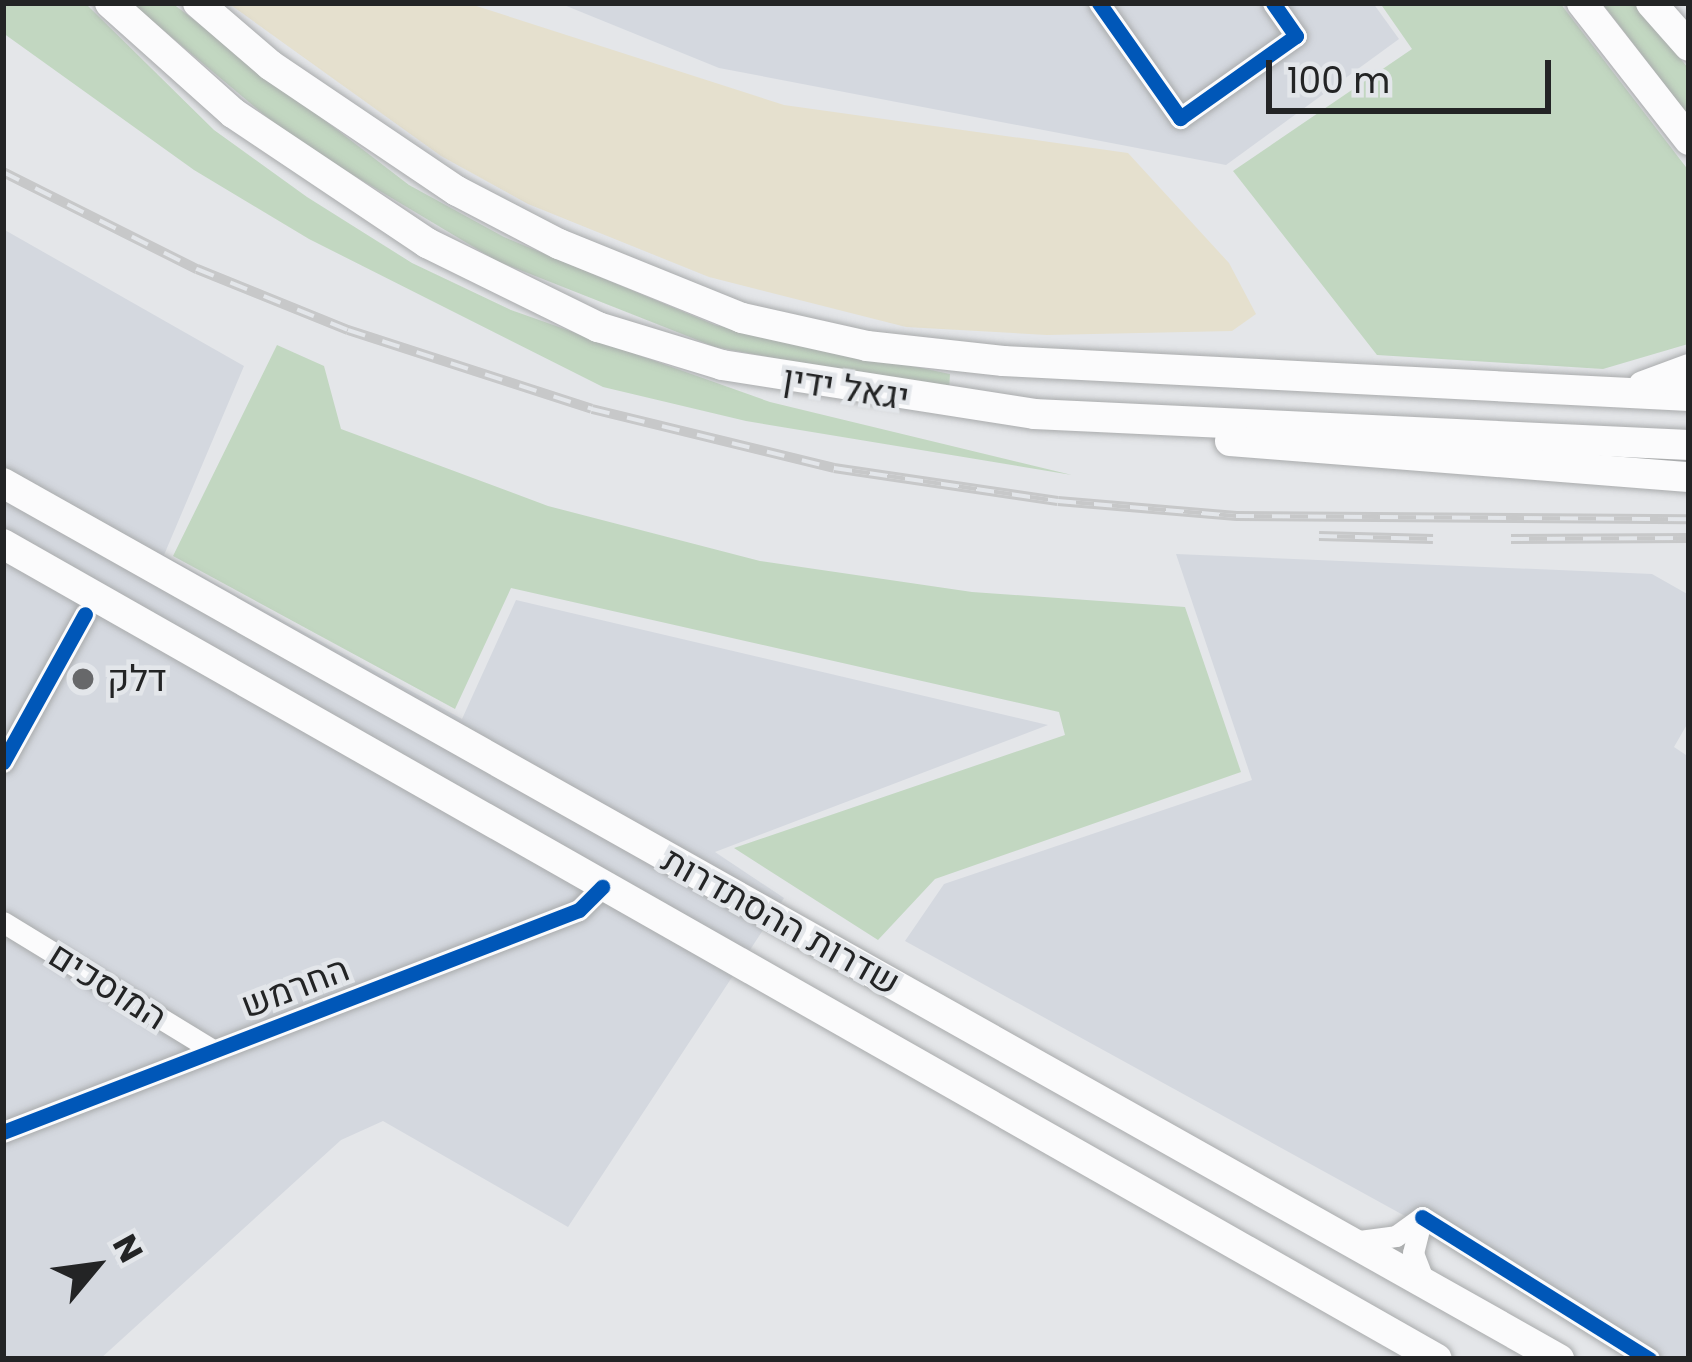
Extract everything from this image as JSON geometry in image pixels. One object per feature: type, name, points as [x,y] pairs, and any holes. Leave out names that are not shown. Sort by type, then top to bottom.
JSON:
[{"type":"highway","name":"יגאל ידין","points":[[110,3],[233,113],[303,164],[533,299],[598,327],[778,378],[1034,414],[1689,445]]},
{"type":"highway","name":"יגאל ידין","points":[[198,3],[287,78],[458,191],[559,244],[742,318],[867,346],[983,359],[1689,396]]},
{"type":"highway","points":[[1582,3],[1689,140]]},
{"type":"highway","points":[[1651,3],[1689,46]]},
{"type":"highway","points":[[1626,392],[1689,369]]},
{"type":"highway","points":[[1034,414],[1312,452],[1689,477]]},
{"type":"highway","name":"שדרות ההסתדרות","points":[[3,483],[1559,1359]]},
{"type":"highway","name":"שדרות ההסתדרות","points":[[3,544],[1437,1359]]},
{"type":"street","points":[[1099,3],[1180,118],[1297,36],[1274,3]]},
{"type":"street","points":[[3,762],[85,614]]},
{"type":"street","name":"החרמש","points":[[3,1132],[579,910],[602,887]]},
{"type":"street","name":"המוסכים","points":[[3,922],[213,1050]]},
{"type":"street","points":[[1351,1241],[1396,1236],[1422,1217]]},
{"type":"street","points":[[1422,1217],[1413,1253],[1425,1284]]},
{"type":"street","points":[[1422,1217],[1649,1359]]},
{"type":"shaded area","points":[[559,3],[1373,3],[1399,39],[1226,165],[719,68]]},
{"type":"shaded area","points":[[3,229],[244,366],[164,555],[462,719],[516,600],[1048,725],[715,852],[784,898],[568,1227],[383,1121],[341,1140],[100,1359],[3,1359]]},
{"type":"shaded area","points":[[1176,554],[1652,574],[1689,595],[1689,721],[1674,747],[1689,757],[1689,1359],[1665,1359],[905,941],[944,884],[1252,780]]},
{"type":"green space","points":[[3,3],[85,3],[214,130],[307,197],[412,263],[511,310],[770,402],[1072,475],[746,421],[603,387],[309,239],[194,170],[3,33]]},
{"type":"green space","points":[[131,3],[172,3],[409,185],[504,237],[715,325],[950,374],[949,390],[715,347],[497,261],[293,139]]},
{"type":"green space","points":[[1380,3],[1560,3],[1689,171],[1688,344],[1603,369],[1377,355],[1233,171],[1412,49]]},
{"type":"green space","points":[[1602,3],[1633,3],[1689,69],[1689,116]]},
{"type":"green space","points":[[277,345],[324,366],[341,429],[548,506],[760,561],[972,592],[1185,607],[1241,772],[935,879],[878,940],[734,848],[1065,735],[1059,712],[511,588],[455,709],[173,556]]},
{"type":"sand","points":[[228,3],[467,3],[784,105],[1128,153],[1229,263],[1256,314],[1232,331],[1047,335],[906,327],[709,277],[528,204],[441,156]]},
{"type":"railway","points":[[3,172],[197,269],[348,330],[592,409],[834,468],[1058,501],[1236,516],[1689,519]]},
{"type":"railway","points":[[1319,536],[1433,539]]},
{"type":"railway","points":[[1511,539],[1689,538]]},
{"type":"cycle path","points":[[1099,3],[1180,118],[1296,36],[1273,3]]},
{"type":"cycle path","points":[[3,762],[85,614]]},
{"type":"cycle path","points":[[3,1132],[579,910],[602,887]]},
{"type":"cycle path","points":[[1422,1217],[1649,1359]]},
{"type":"place","name":"דלק","points":[[83,679]]}]
